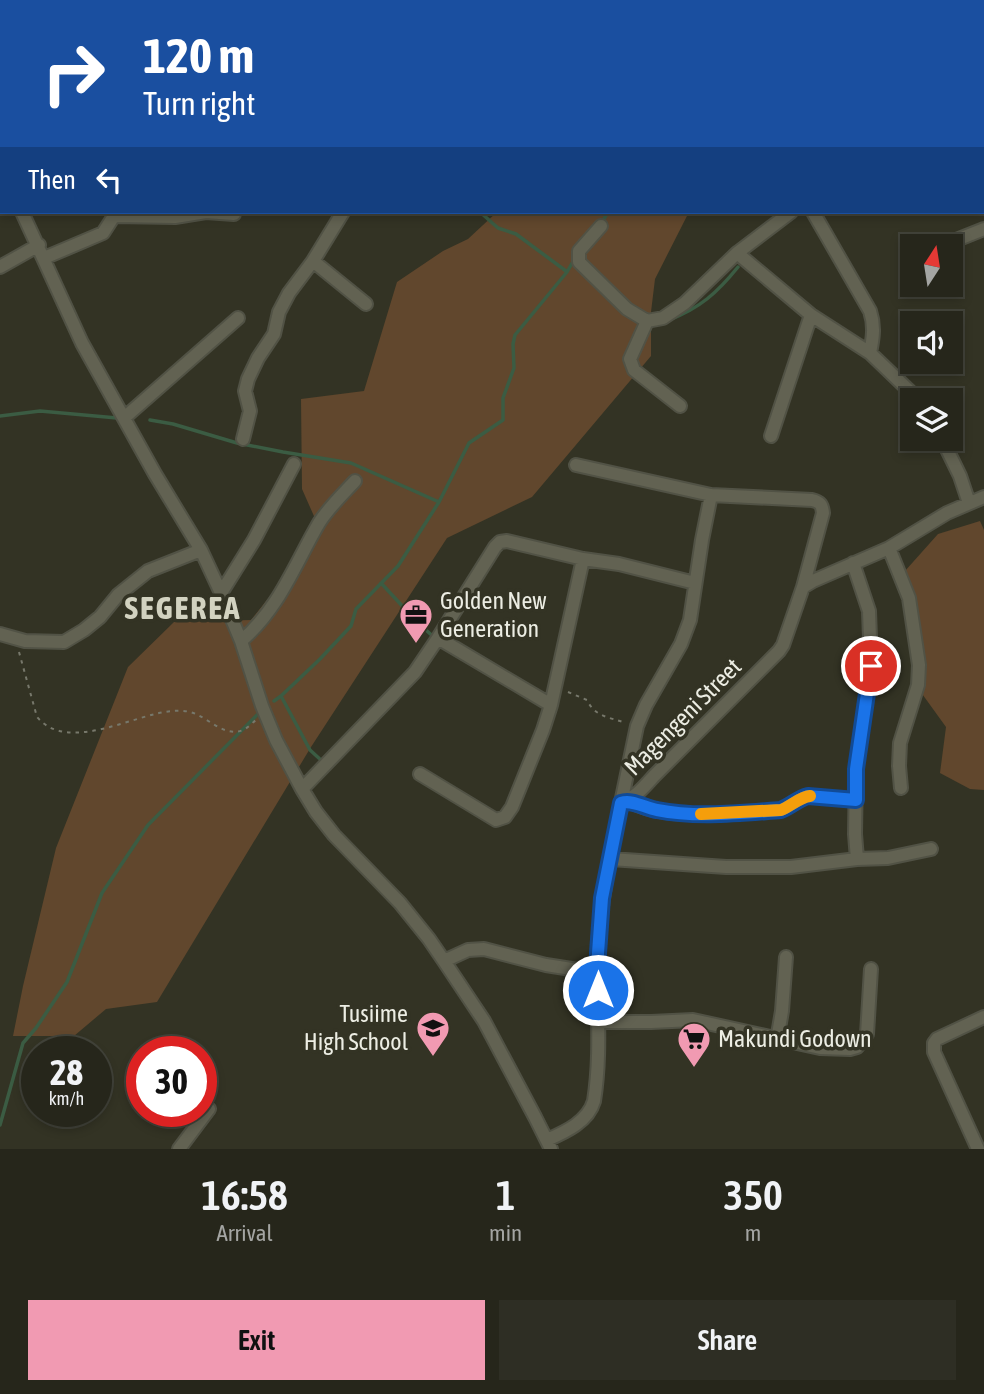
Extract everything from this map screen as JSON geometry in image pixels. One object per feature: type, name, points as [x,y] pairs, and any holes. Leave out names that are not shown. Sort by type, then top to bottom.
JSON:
[{"type":"street","points":[[23,214],[82,343],[201,550],[241,641],[276,740],[302,789],[334,835],[400,903],[429,939],[484,1021],[549,1145]]},
{"type":"street","points":[[44,258],[103,233],[114,214],[175,217],[194,214]]},
{"type":"street","points":[[243,439],[250,411],[245,387],[258,358],[274,334],[279,312],[289,293],[313,261],[342,214]]},
{"type":"street","points":[[601,226],[579,251],[579,262],[627,309],[647,321],[663,318],[685,303],[737,253],[789,214]]},
{"type":"street","points":[[814,214],[870,311],[874,331],[870,353]]},
{"type":"street","points":[[963,237],[984,229]]},
{"type":"street","points":[[0,267],[39,245]]},
{"type":"street","points":[[737,253],[811,315],[870,353],[906,388]]},
{"type":"street","points":[[313,261],[366,304]]},
{"type":"street","points":[[771,436],[811,315]]},
{"type":"street","points":[[124,418],[238,318]]},
{"type":"street","points":[[647,321],[630,359],[631,364],[634,370],[680,406]]},
{"type":"street","points":[[948,451],[969,503]]},
{"type":"street","points":[[221,593],[254,540],[294,464]]},
{"type":"street","points":[[576,465],[711,495],[691,620],[637,726],[625,802],[681,814],[781,810],[808,796],[856,800]]},
{"type":"street","points":[[241,641],[269,612],[321,519],[355,481]]},
{"type":"street","name":"Magengeni Street","points":[[549,1145],[592,1110],[596,1086],[599,1021],[597,973],[602,898],[625,802],[640,791],[779,651],[803,587],[823,513],[820,502],[812,500],[711,495]]},
{"type":"street","points":[[803,587],[813,580],[889,548],[947,513],[984,497]]},
{"type":"street","points":[[302,789],[415,672],[500,542],[507,541],[619,564],[695,583]]},
{"type":"street","points":[[889,548],[909,598],[919,664],[918,685],[900,743],[898,766],[901,788]]},
{"type":"street","points":[[0,634],[25,641],[64,642],[100,617],[118,595],[148,571],[201,550]]},
{"type":"street","points":[[420,774],[496,820],[505,817],[512,807],[551,705],[583,558]]},
{"type":"street","points":[[853,563],[869,611],[871,666],[856,769],[857,859]]},
{"type":"street","points":[[438,638],[551,705]]},
{"type":"street","points":[[611,859],[755,868],[791,867],[888,858],[932,849]]},
{"type":"street","points":[[444,961],[468,950],[484,949],[546,965],[597,973]]},
{"type":"street","points":[[777,1040],[786,957]]},
{"type":"street","points":[[599,1021],[693,1020],[820,1048],[850,1049],[857,1047],[867,1034],[871,969]]},
{"type":"street","points":[[978,1149],[934,1052],[934,1043],[937,1039],[984,1017]]},
{"type":"street","points":[[179,1149],[196,1127]]},
{"type":"path","points":[[15,638],[37,717],[43,724],[63,732],[96,731],[142,716],[180,710],[194,713],[225,730],[241,731],[265,713]]},
{"type":"path","points":[[568,692],[587,700],[591,709],[598,714],[637,726]]},
{"type":"shaded area","points":[[495,214],[688,214],[655,279],[651,312],[651,356],[532,497],[447,538],[311,747],[157,1002],[106,1009],[74,1036],[13,1036],[56,848],[128,667],[174,622],[251,620],[321,532],[302,489],[301,399],[364,391],[397,282],[443,251],[468,239]]},
{"type":"shaded area","points":[[980,521],[984,530],[984,790],[970,789],[940,773],[946,727],[920,691],[905,571],[938,534]]},
{"type":"waterway","points":[[482,214],[498,228],[516,234],[566,271]]},
{"type":"waterway","points":[[601,224],[607,214]]},
{"type":"waterway","points":[[150,420],[237,443],[351,463],[439,502],[469,443],[503,420],[503,398],[514,368],[515,335],[567,272],[575,258]]},
{"type":"waterway","points":[[669,320],[707,299],[738,267]]},
{"type":"waterway","points":[[0,416],[40,411],[117,418]]},
{"type":"waterway","points":[[274,701],[351,626],[356,609],[398,566],[439,502]]},
{"type":"waterway","points":[[381,583],[436,639]]},
{"type":"waterway","points":[[281,696],[310,750],[322,761]]},
{"type":"waterway","points":[[0,1125],[23,1043],[67,982],[102,893],[148,825],[261,711]]},
{"type":"slow traffic","points":[[701,814],[781,810],[803,797],[810,796]]},
{"type":"place","name":"Golden New Generation","points":[[416,645]]},
{"type":"place","name":"Tusiime High School","points":[[433,1058]]},
{"type":"place","name":"Makundi Godown","points":[[694,1069]]},
{"type":"district","name":"SEGEREA","points":[[183,608]]},
{"type":"route","points":[[598,990],[602,898],[621,803],[628,800],[651,809],[681,814],[706,814],[781,810],[808,796],[856,800],[856,769],[871,666]]}]
